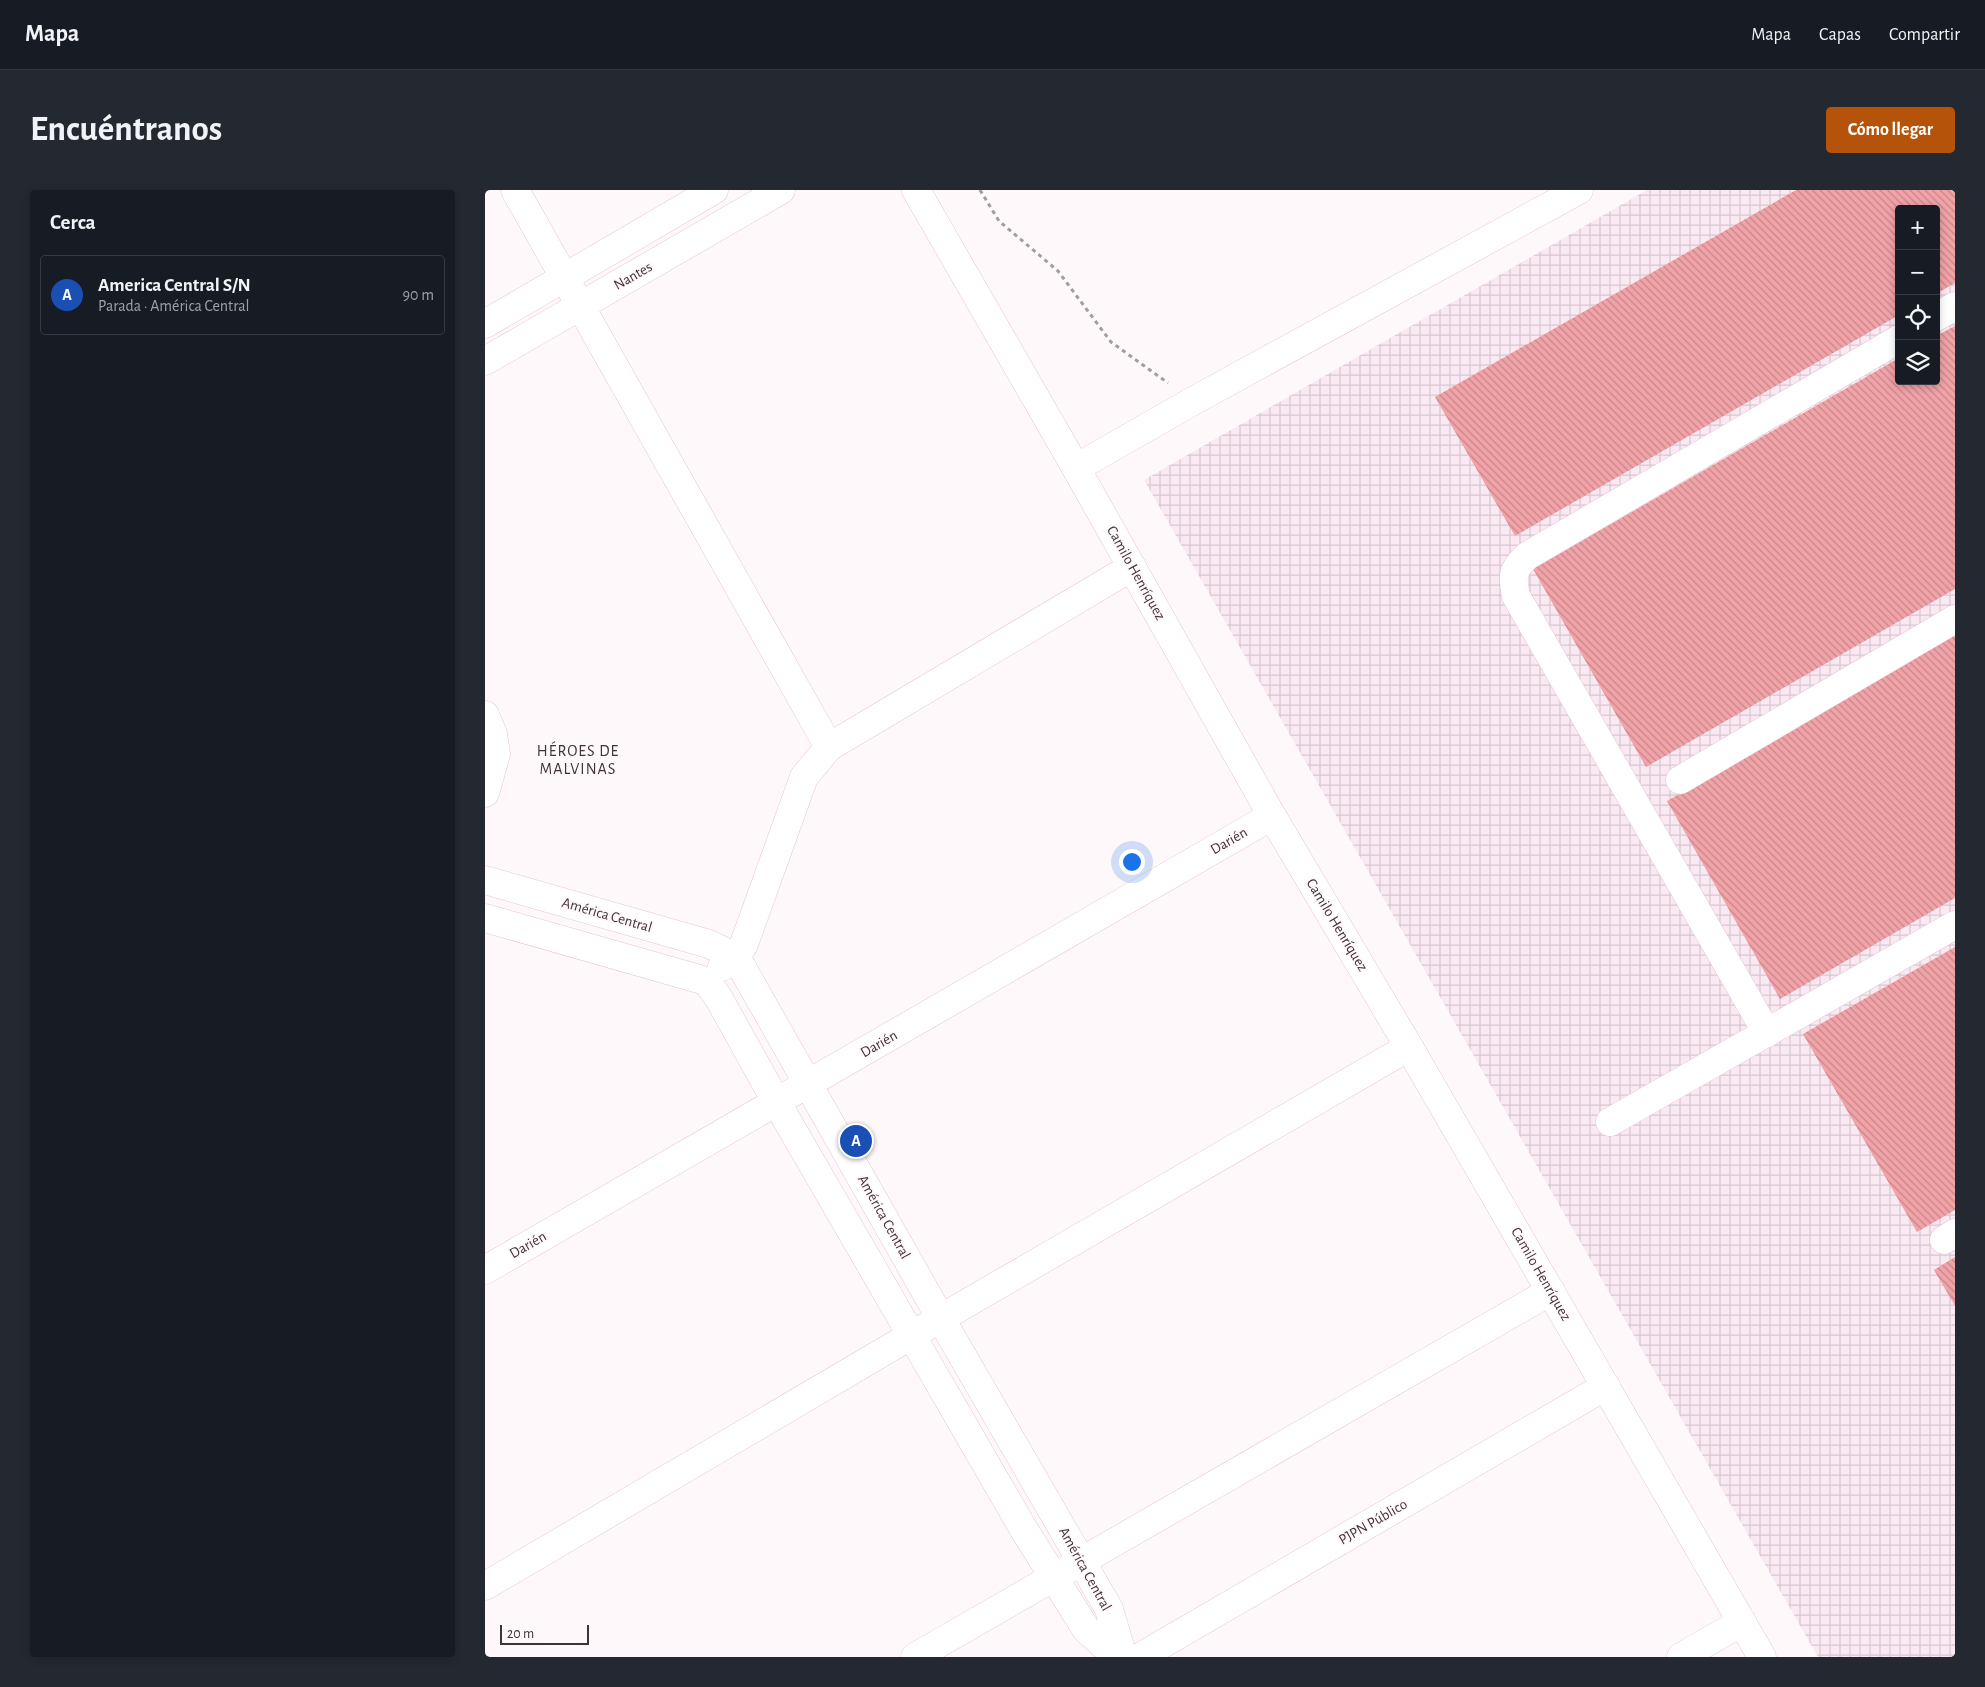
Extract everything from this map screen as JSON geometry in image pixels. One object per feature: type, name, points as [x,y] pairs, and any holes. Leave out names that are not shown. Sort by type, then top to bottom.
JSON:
[{"type":"street","points":[[515,190],[829,747]]},
{"type":"street","points":[[485,324],[714,190]]},
{"type":"street","name":"Nantes","points":[[485,361],[781,190]]},
{"type":"street","name":"Camilo Henríquez","points":[[916,190],[1076,468],[1272,816],[1551,1290],[1762,1657]]},
{"type":"street","points":[[1076,468],[1193,401],[1579,190]]},
{"type":"street","points":[[1940,315],[1955,306]]},
{"type":"street","points":[[1767,1033],[1516,596],[1512,578],[1517,565],[1527,556],[1897,340]]},
{"type":"street","points":[[485,918],[706,980],[735,957],[744,944],[804,777],[829,747],[1132,567]]},
{"type":"street","points":[[1680,780],[1955,619]]},
{"type":"street","points":[[485,715],[493,734],[496,754],[485,793]]},
{"type":"street","name":"Darién","points":[[485,1270],[809,1085],[1272,816]]},
{"type":"street","name":"América Central","points":[[485,880],[709,944],[735,957],[1109,1609],[1123,1657]]},
{"type":"street","points":[[1610,1122],[1955,924]]},
{"type":"street","name":"América Central","points":[[706,980],[718,997],[777,1103],[1023,1528],[1086,1629],[1117,1657]]},
{"type":"street","points":[[485,1586],[912,1335],[1409,1047]]},
{"type":"street","points":[[915,1657],[1551,1290]]},
{"type":"street","name":"PJPN Público","points":[[1139,1657],[1606,1386]]},
{"type":"street","points":[[1681,1657],[1742,1622]]},
{"type":"path","points":[[980,190],[999,220],[1058,271],[1111,342],[1193,401]]},
{"type":"shaded area","points":[[1647,190],[1955,190],[1955,1657],[1818,1657],[1144,480]]},
{"type":"building","points":[[1796,190],[1955,190],[1955,283],[1940,292],[1940,205],[1895,205],[1895,317],[1515,536],[1435,397]]},
{"type":"building","points":[[1955,326],[1955,589],[1646,767],[1533,569],[1895,360],[1895,385],[1940,385],[1940,334]]},
{"type":"building","points":[[1955,634],[1955,898],[1780,999],[1667,801]]},
{"type":"building","points":[[1955,947],[1955,1210],[1917,1232],[1803,1034]]},
{"type":"building","points":[[1955,1257],[1955,1306],[1934,1270]]},
{"type":"place","name":"America Central S/N","points":[[856,1141]]},
{"type":"district","name":"HÉROES DE MALVINAS","points":[[578,760]]}]
